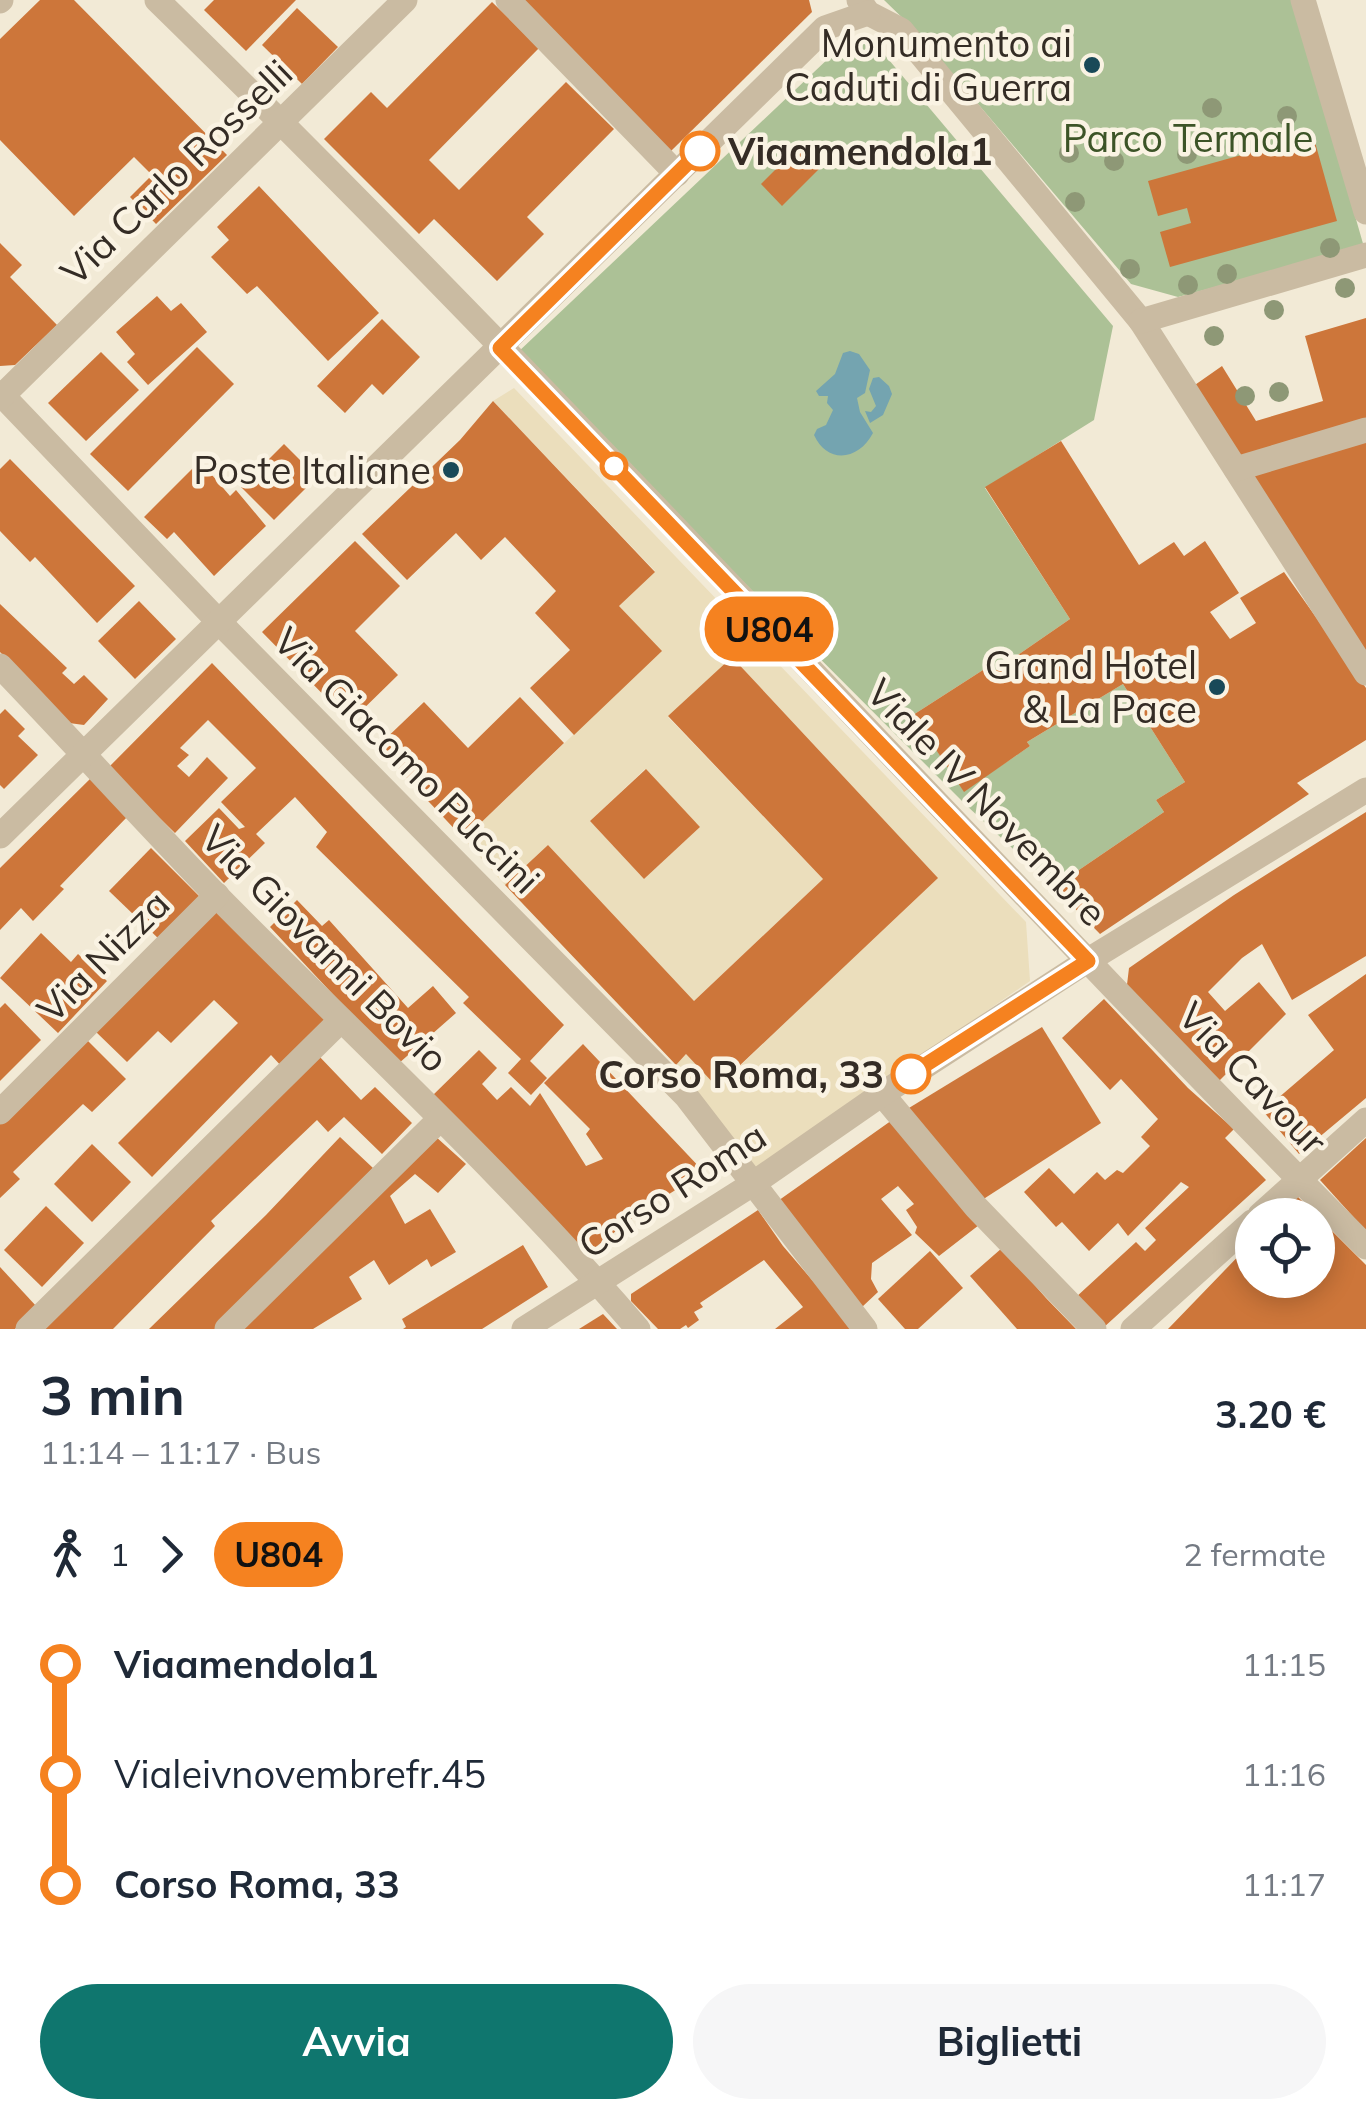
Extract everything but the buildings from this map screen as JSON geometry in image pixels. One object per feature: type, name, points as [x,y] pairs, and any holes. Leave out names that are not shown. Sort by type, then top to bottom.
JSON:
[{"type":"street","name":"Viale IV Novembre","points":[[157,0],[282,122],[1088,961]]},
{"type":"street","name":"Via Carlo Rosselli","points":[[1,396],[405,0]]},
{"type":"street","points":[[508,0],[677,174]]},
{"type":"street","points":[[1303,0],[1366,212]]},
{"type":"street","points":[[0,836],[825,28],[864,6],[901,30],[1141,321],[1366,673]]},
{"type":"street","points":[[1141,321],[1366,255]]},
{"type":"street","name":"Via Giacomo Puccini","points":[[1,396],[686,1096],[865,1329]]},
{"type":"street","points":[[1236,469],[1366,430]]},
{"type":"street","name":"Via Giovanni Bovio","points":[[0,666],[216,896],[440,1118],[638,1329]]},
{"type":"street","name":"Corso Roma","points":[[524,1329],[751,1185],[882,1094],[1088,961],[1366,790]]},
{"type":"street","name":"Via Nizza","points":[[0,1112],[216,896]]},
{"type":"street","name":"Via Cavour","points":[[1088,961],[1366,1248]]},
{"type":"street","points":[[28,1329],[341,1020]]},
{"type":"street","points":[[882,1094],[976,1207],[1094,1329]]},
{"type":"street","points":[[227,1329],[440,1118]]},
{"type":"street","points":[[1279,1198],[1366,1120]]},
{"type":"street","points":[[1133,1329],[1235,1237]]},
{"type":"green space","name":"Parco Termale","points":[[884,0],[1293,0],[1364,247],[1178,297],[1131,284],[915,30]]},
{"type":"green space","points":[[850,38],[873,41],[1113,326],[1094,420],[985,488],[1070,619],[989,675],[983,670],[913,715],[964,791],[1030,746],[1027,742],[1123,684],[1185,782],[1156,800],[1164,812],[1054,887],[966,805],[516,354]]},
{"type":"shaded area","points":[[514,388],[1026,922],[1030,981],[757,1170],[676,1065],[686,1054],[718,1087],[937,877],[732,657],[668,717],[823,879],[694,1001],[548,845],[505,885],[464,839],[661,651],[619,606],[655,571],[493,401]],"holes":[[[645,769],[700,827],[644,879],[590,821]]]},
{"type":"water","points":[[843,353],[859,354],[870,370],[865,393],[857,398],[860,412],[873,433],[860,449],[835,455],[820,445],[814,435],[826,425],[833,410],[827,403],[828,396],[819,396],[816,391],[835,374]]},
{"type":"water","points":[[879,377],[892,394],[883,415],[870,423],[865,411],[871,412],[876,406],[869,389],[873,378]]},
{"type":"bus line","name":"U804","points":[[700,151],[500,348],[1088,961],[911,1074]]},
{"type":"place","name":"Monumento ai Caduti di Guerra","points":[[1092,65]]},
{"type":"place","name":"Viaamendola1","points":[[700,151]]},
{"type":"place","name":"Poste Italiane","points":[[451,470]]},
{"type":"place","name":"Grand Hotel & La Pace","points":[[1217,687]]},
{"type":"place","name":"Corso Roma, 33","points":[[911,1074]]}]
